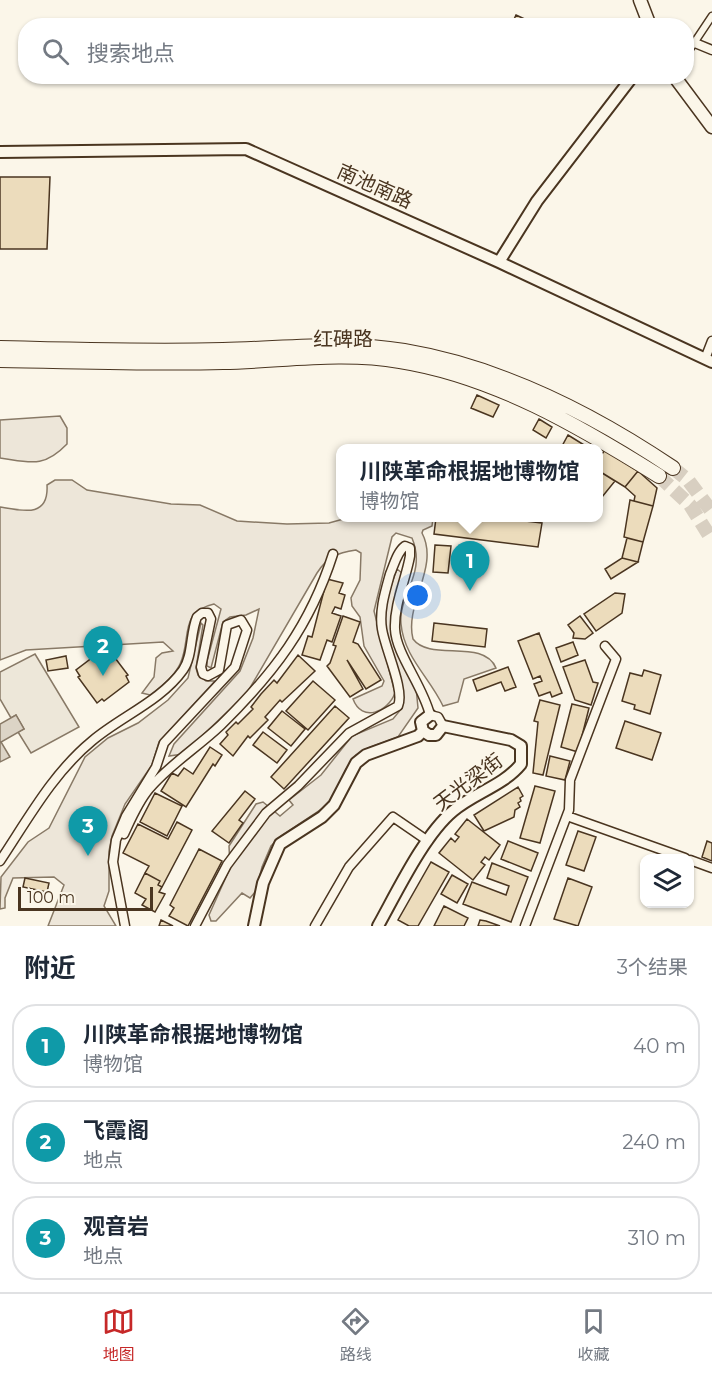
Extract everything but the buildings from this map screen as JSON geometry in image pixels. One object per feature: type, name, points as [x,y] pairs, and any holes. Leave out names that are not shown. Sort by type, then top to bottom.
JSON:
[{"type":"main road","points":[[640,0],[647,18]]},
{"type":"main road","points":[[680,84],[712,127]]},
{"type":"main road","points":[[0,348],[220,350],[347,347],[404,351],[450,362],[521,386],[614,431],[673,468]]},
{"type":"main road","name":"红碑路","points":[[0,360],[223,362],[359,357],[401,361],[461,377],[519,397],[556,414],[659,476]]},
{"type":"street","points":[[712,16],[695,43],[712,50]]},
{"type":"street","points":[[499,261],[537,201],[627,84]]},
{"type":"street","name":"南池南路","points":[[0,152],[246,148],[499,261],[709,361]]},
{"type":"street","points":[[709,361],[712,341]]},
{"type":"street","points":[[195,926],[227,865],[266,813],[298,786],[349,733],[398,706],[399,691],[384,639],[381,612],[393,566],[405,546],[410,548],[410,556],[395,615],[395,631],[398,642],[424,692],[430,715]]},
{"type":"street","points":[[113,862],[125,831],[149,789],[220,725],[274,669],[297,638],[326,578],[333,554]]},
{"type":"street","points":[[0,861],[53,782],[69,763],[92,741],[159,693],[184,669],[197,617],[208,613],[211,619],[201,667],[203,674],[208,676],[219,670],[227,625],[241,620],[248,630],[240,657],[226,678],[164,743],[156,767],[126,816],[116,840],[113,862],[125,926]]},
{"type":"street","points":[[525,926],[567,816],[570,780],[616,659],[605,646]]},
{"type":"street","points":[[430,715],[438,717],[443,726]]},
{"type":"street","points":[[423,731],[422,722],[430,715]]},
{"type":"street","name":"天光梁街","points":[[254,926],[263,883],[280,844],[322,817],[334,805],[356,763],[366,755],[423,731],[429,735],[436,735],[443,726],[512,740],[521,746],[523,756],[521,764],[514,772],[454,810],[428,841],[378,926]]},
{"type":"street","points":[[567,816],[674,854]]},
{"type":"street","points":[[315,926],[349,867],[393,817],[428,841]]},
{"type":"street","points":[[694,861],[712,868]]},
{"type":"shaded area","points":[[60,416],[67,428],[67,444],[58,452],[35,462],[0,458],[0,420]]},
{"type":"shaded area","points":[[55,480],[72,480],[87,490],[171,504],[200,505],[237,521],[287,524],[336,521],[432,522],[432,526],[423,530],[422,533],[427,559],[413,612],[413,639],[421,646],[431,649],[480,654],[489,659],[496,668],[464,679],[458,702],[443,706],[412,657],[403,636],[401,613],[414,573],[416,551],[412,538],[396,533],[392,537],[374,611],[395,693],[387,705],[381,710],[368,713],[362,711],[353,699],[382,686],[384,681],[364,646],[360,617],[352,606],[351,598],[360,580],[361,553],[356,550],[343,552],[329,559],[321,567],[247,693],[183,754],[169,756],[174,744],[240,671],[253,638],[259,609],[246,615],[230,617],[223,622],[211,668],[207,666],[207,661],[221,609],[214,604],[195,613],[188,628],[180,664],[167,681],[150,695],[142,693],[154,677],[156,658],[162,653],[173,651],[163,642],[26,650],[0,660],[0,507],[17,510],[39,508],[44,503],[47,485]]},
{"type":"shaded area","points":[[397,569],[402,573],[392,615],[416,687],[418,708],[398,737],[356,755],[346,769],[329,804],[281,836],[271,846],[262,867],[256,891],[250,898],[242,893],[216,921],[211,921],[209,915],[230,868],[229,846],[256,804],[263,802],[280,816],[293,805],[289,800],[321,775],[352,736],[393,719],[402,708],[400,678],[384,622],[387,599]]},
{"type":"shaded area","points":[[201,623],[203,625],[196,668],[198,675],[206,681],[215,681],[159,742],[152,765],[125,804],[112,836],[109,851],[109,891],[104,906],[116,926],[48,926],[64,885],[54,877],[13,878],[5,898],[5,908],[0,909],[1,877],[28,842],[49,828],[85,757],[108,738],[138,723],[168,700],[188,678]]},
{"type":"shaded area","points":[[35,654],[79,727],[31,753],[18,732],[24,729],[16,715],[11,718],[0,699],[0,672]]},
{"type":"shaded area","points":[[16,715],[24,729],[1,742],[10,757],[0,762],[0,724]]},
{"type":"tunnel","points":[[673,468],[688,480],[712,512]]},
{"type":"tunnel","points":[[659,476],[690,505],[712,540]]},
{"type":"place","name":"川陕革命根据地博物馆","points":[[470,591]]},
{"type":"place","name":"飞霞阁","points":[[103,676]]},
{"type":"place","name":"观音岩","points":[[88,856]]}]
